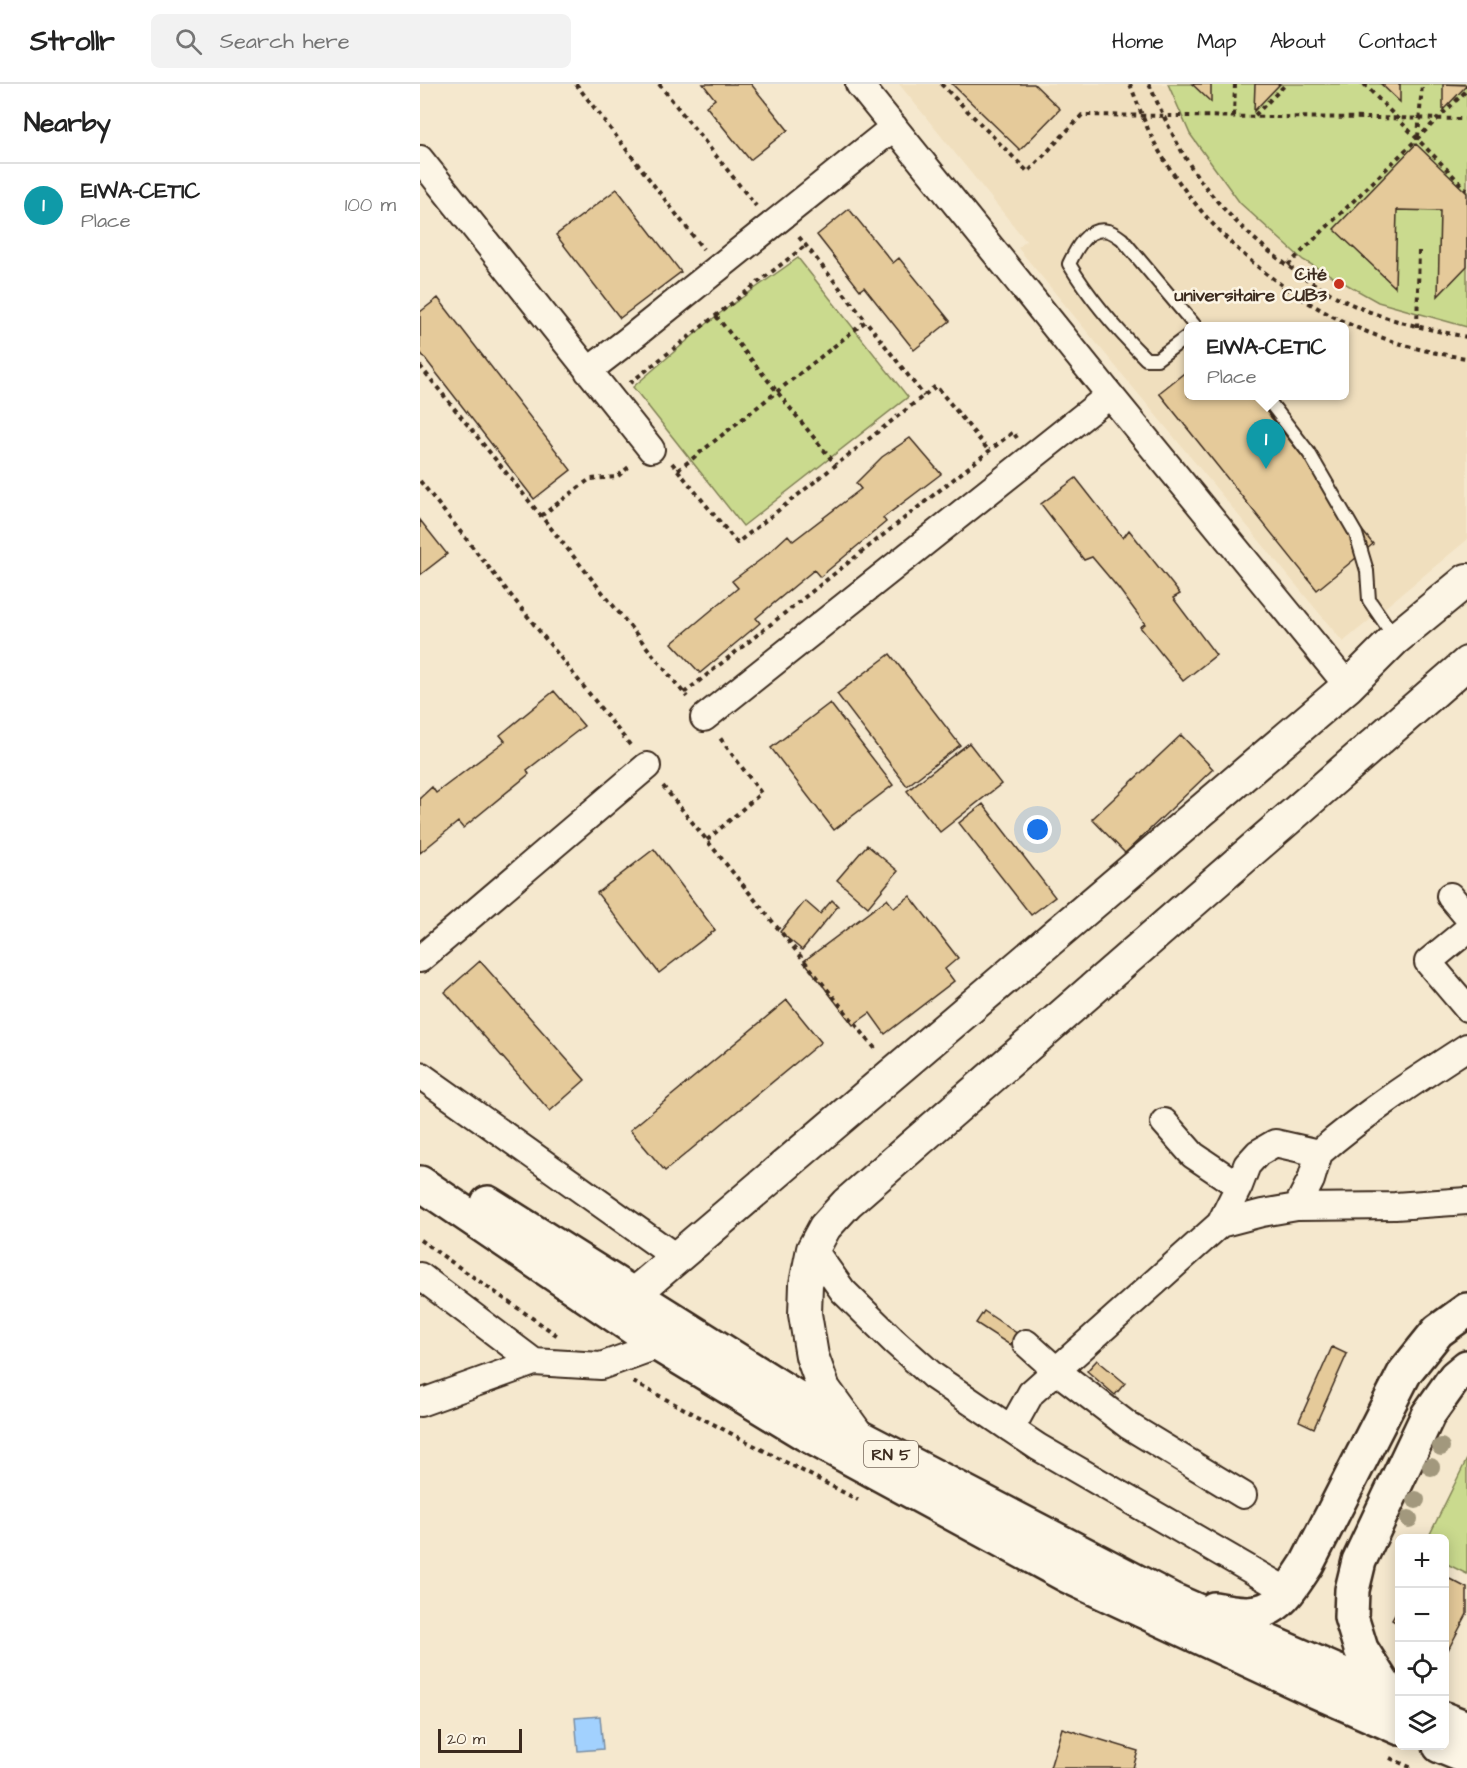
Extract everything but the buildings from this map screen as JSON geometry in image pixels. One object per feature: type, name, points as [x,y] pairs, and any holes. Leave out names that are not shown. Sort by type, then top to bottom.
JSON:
[{"type":"highway","name":"RN 5","points":[[420,1160],[859,1437],[1172,1600],[1395,1697]]},
{"type":"highway","name":"RN 5","points":[[420,1183],[659,1345],[804,1432],[1068,1576],[1395,1726]]},
{"type":"highway","points":[[1172,1600],[1236,1613],[1256,1614],[1275,1607],[1289,1592],[1307,1564],[1405,1372],[1438,1331],[1467,1310]]},
{"type":"highway","points":[[1395,1697],[1361,1649],[1351,1617],[1352,1590],[1359,1561],[1428,1415],[1455,1377],[1467,1367]]},
{"type":"highway","points":[[1449,1721],[1467,1728]]},
{"type":"highway","points":[[1449,1750],[1467,1757]]},
{"type":"street","points":[[859,84],[1348,686]]},
{"type":"street","points":[[588,370],[894,128]]},
{"type":"street","points":[[420,159],[651,449]]},
{"type":"street","points":[[704,718],[1110,395]]},
{"type":"street","points":[[634,1294],[1348,686],[1395,639],[1467,580]]},
{"type":"street","points":[[859,1437],[824,1389],[812,1356],[805,1314],[806,1284],[813,1250],[825,1227],[847,1203],[1467,663]]},
{"type":"street","points":[[420,959],[647,766]]},
{"type":"street","points":[[1450,896],[1467,916]]},
{"type":"street","points":[[1467,930],[1428,962],[1467,1008]]},
{"type":"street","points":[[1297,1207],[1311,1180],[1319,1153],[1350,1125],[1467,1047]]},
{"type":"street","points":[[420,1075],[677,1258]]},
{"type":"street","points":[[1164,1122],[1193,1155],[1239,1186]]},
{"type":"street","points":[[1011,1429],[1031,1393],[1220,1224],[1247,1165],[1258,1153],[1275,1143],[1319,1153]]},
{"type":"street","points":[[1220,1224],[1297,1207],[1395,1206],[1467,1201]]},
{"type":"street","points":[[813,1250],[843,1291],[933,1376],[1038,1447],[1289,1592]]},
{"type":"street","points":[[420,1276],[534,1362]]},
{"type":"street","points":[[1026,1343],[1057,1371],[1130,1426],[1243,1495]]},
{"type":"street","points":[[420,1403],[534,1362],[601,1366],[659,1345]]},
{"type":"lane","points":[[1184,339],[1157,359],[1146,359],[1128,341],[1079,281],[1069,264],[1079,243],[1094,232],[1108,231],[1122,238],[1192,322]]},
{"type":"lane","points":[[1268,400],[1309,453],[1356,534],[1367,571],[1370,600],[1395,639]]},
{"type":"path","points":[[576,84],[718,268]]},
{"type":"path","points":[[659,84],[777,221],[806,245],[924,396]]},
{"type":"path","points":[[941,84],[1028,172],[1082,115],[1467,119]]},
{"type":"path","points":[[1130,84],[1158,150],[1187,194],[1220,233],[1258,268],[1300,298],[1342,322]]},
{"type":"path","points":[[1149,84],[1163,116],[1189,163],[1217,200],[1260,244],[1310,281],[1364,310],[1416,327],[1467,337]]},
{"type":"path","points":[[1234,116],[1235,84]]},
{"type":"path","points":[[1254,116],[1286,84]]},
{"type":"path","points":[[1364,84],[1467,190]]},
{"type":"path","points":[[1418,139],[1422,84]]},
{"type":"path","points":[[1288,265],[1467,90]]},
{"type":"path","points":[[626,392],[630,383],[806,245]]},
{"type":"path","points":[[1416,327],[1419,251]]},
{"type":"path","points":[[716,316],[836,465]]},
{"type":"path","points":[[678,470],[866,321]]},
{"type":"path","points":[[1349,325],[1394,342],[1444,355],[1467,358]]},
{"type":"path","points":[[420,366],[704,718],[761,793],[707,840]]},
{"type":"path","points":[[541,516],[590,479],[617,477],[657,444],[737,543],[936,386],[989,451]]},
{"type":"path","points":[[684,693],[1013,432],[1031,458]]},
{"type":"path","points":[[420,1240],[563,1339]]},
{"type":"shaded area","name":"Cité universitaire CUB3","points":[[899,84],[1467,84],[1467,540],[1343,642],[1018,248],[1026,241]]},
{"type":"green space","points":[[1168,84],[1467,84],[1467,327],[1378,302],[1303,260],[1240,203],[1190,134]]},
{"type":"green space","points":[[798,258],[908,397],[743,526],[633,387],[716,316]]},
{"type":"green space","points":[[1467,1459],[1467,1574],[1449,1565],[1449,1534],[1430,1534]]},
{"type":"water","points":[[600,1716],[603,1749],[578,1751],[575,1718]]},
{"type":"place","name":"Cité universitaire CUB3","points":[[1339,284]]},
{"type":"place","name":"EIWA-CETIC","points":[[1266,469]]}]
